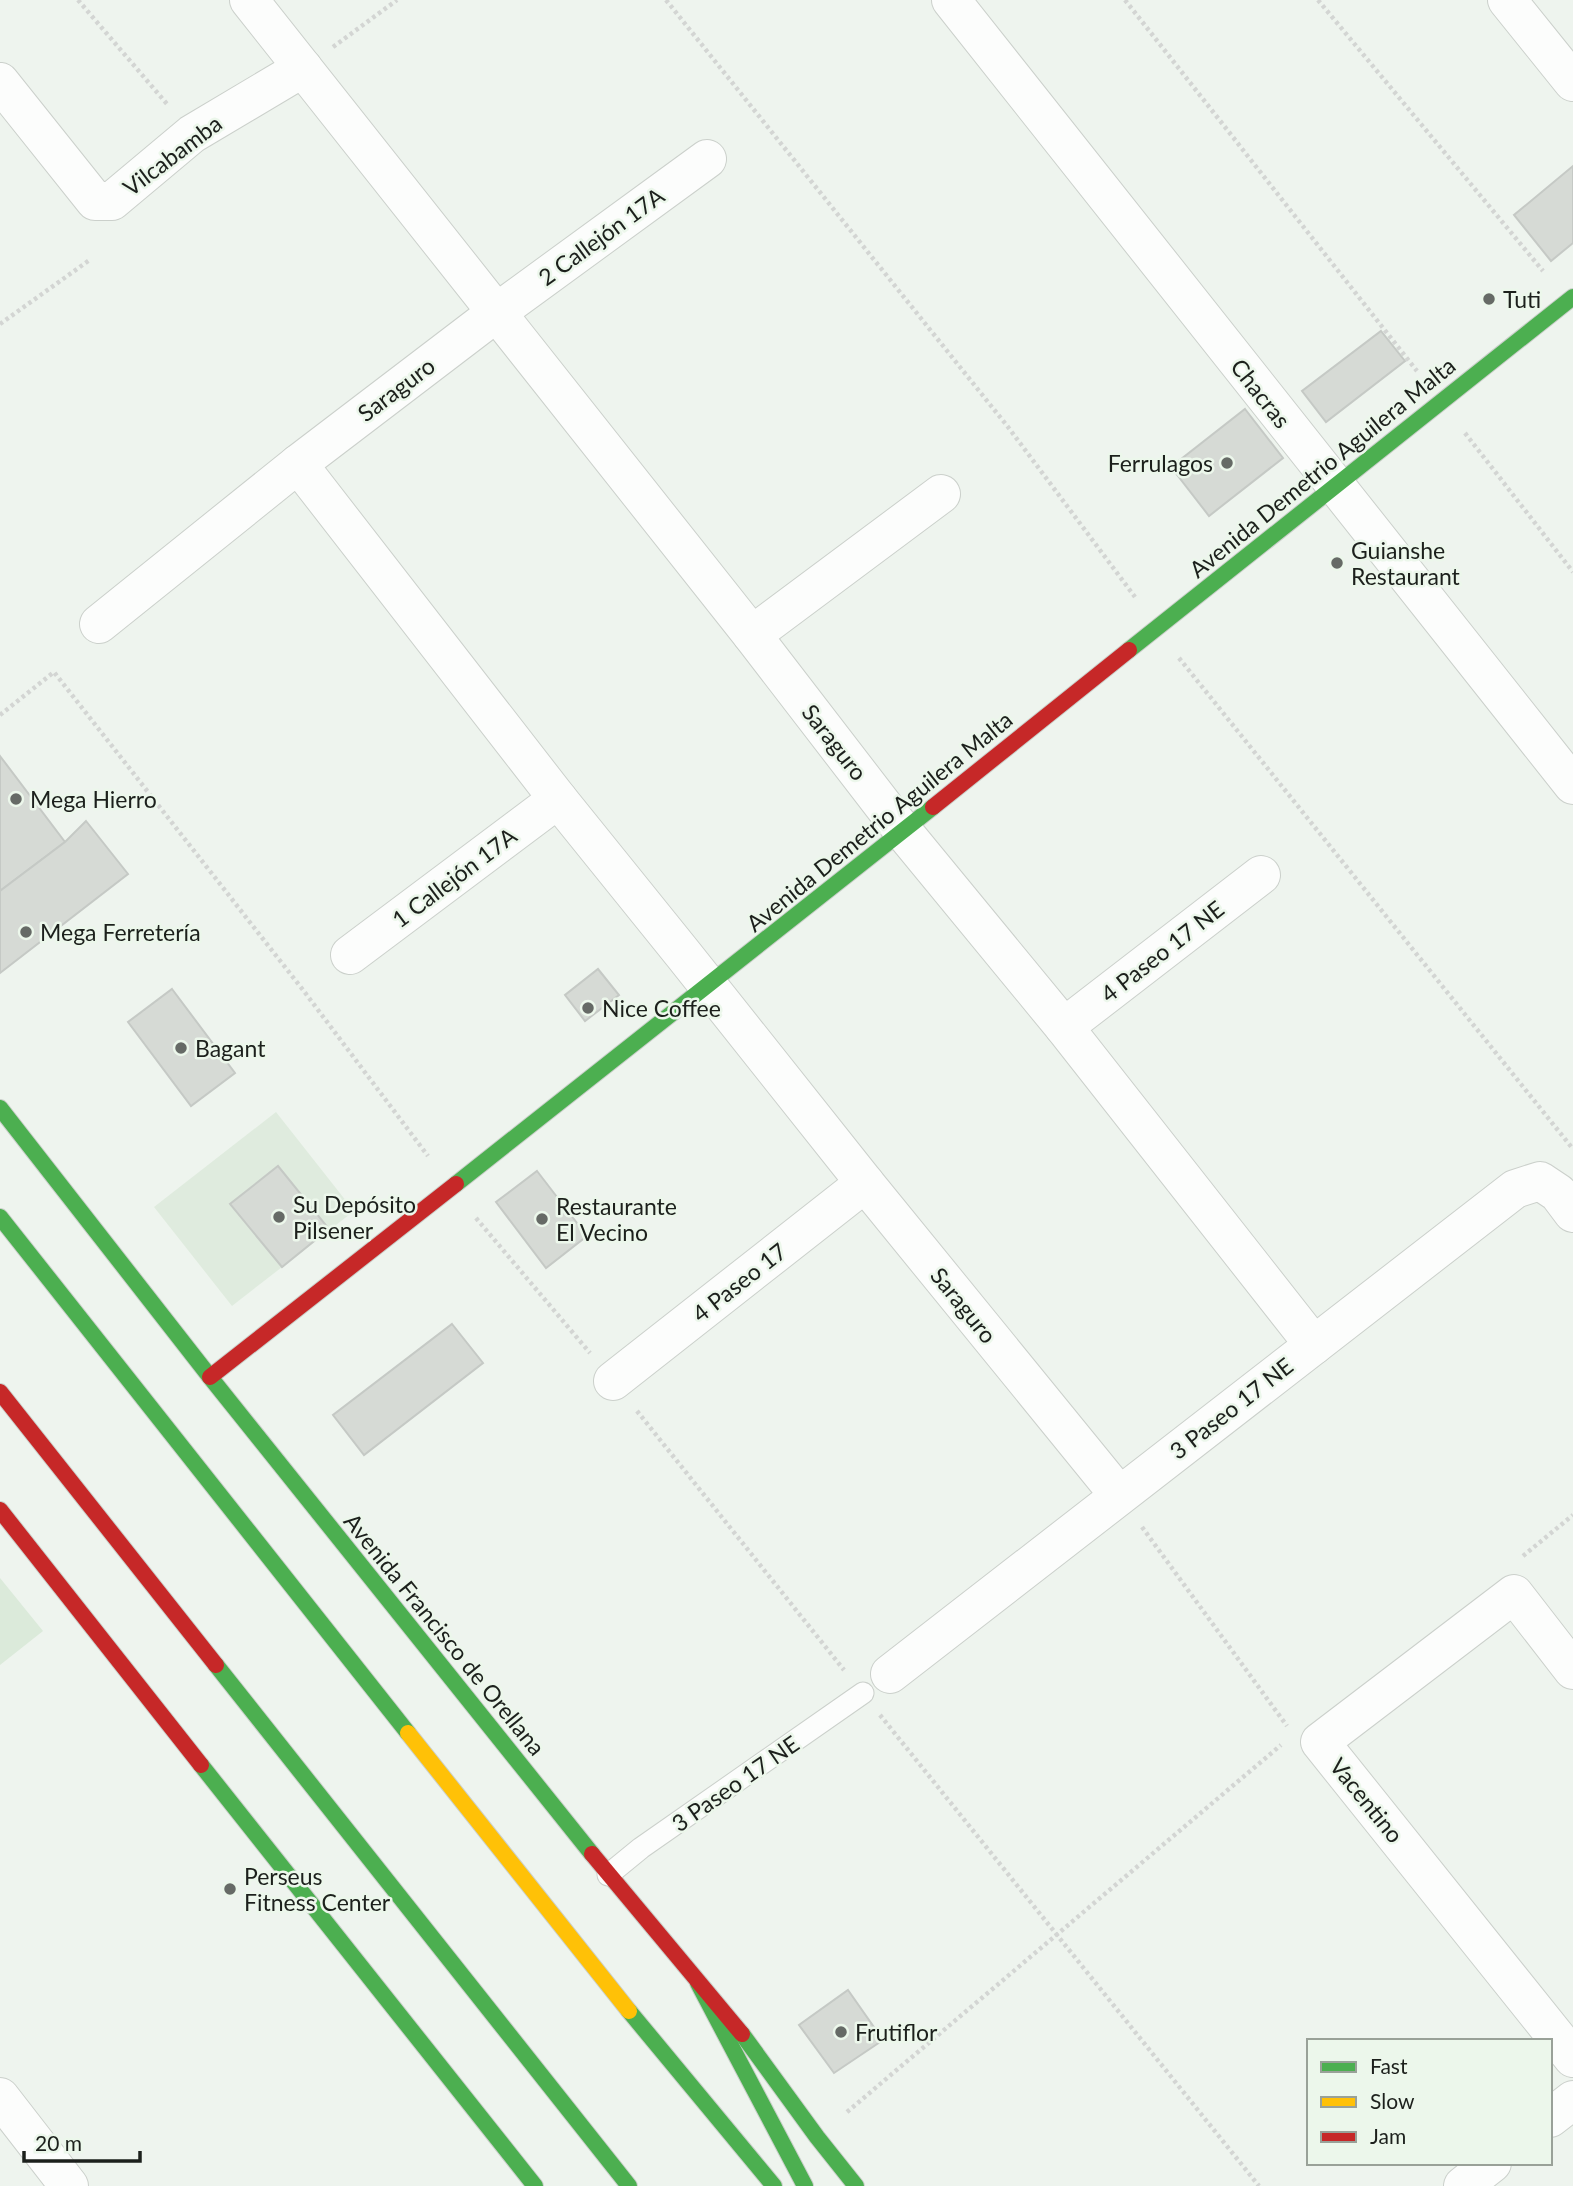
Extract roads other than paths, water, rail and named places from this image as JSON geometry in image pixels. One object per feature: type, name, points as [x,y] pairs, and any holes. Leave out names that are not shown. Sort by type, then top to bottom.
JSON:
[{"type":"main road","name":"Avenida Demetrio Aguilera Malta","points":[[210,1377],[708,986],[1571,299]]},
{"type":"main road","name":"Avenida Francisco de Orellana","points":[[0,1108],[210,1377],[608,1875],[754,2048],[817,2137],[856,2186]]},
{"type":"main road","points":[[0,1217],[616,1995],[774,2186]]},
{"type":"main road","points":[[0,1392],[629,2186]]},
{"type":"main road","points":[[0,1510],[535,2186]]},
{"type":"main road","points":[[698,1983],[805,2186]]},
{"type":"street","points":[[249,0],[496,313]]},
{"type":"street","name":"Chacras","points":[[951,0],[1573,785]]},
{"type":"street","points":[[1507,0],[1573,82]]},
{"type":"street","name":"Vilcabamba","points":[[0,82],[95,201],[112,201],[192,134],[303,68]]},
{"type":"street","name":"2 Callejón 17A","points":[[496,313],[707,159]]},
{"type":"street","name":"Saraguro","points":[[1119,1495],[864,1183],[558,799],[298,464],[496,313],[752,635],[902,830],[1064,1027],[1314,1345]]},
{"type":"street","points":[[99,625],[298,464]]},
{"type":"street","points":[[752,635],[941,494]]},
{"type":"street","name":"1 Callejón 17A","points":[[350,955],[558,799]]},
{"type":"street","name":"4 Paseo 17 NE","points":[[1064,1027],[1261,875]]},
{"type":"street","name":"3 Paseo 17 NE","points":[[877,1683],[1515,1189],[1540,1181],[1558,1193],[1573,1213]]},
{"type":"street","name":"4 Paseo 17","points":[[613,1381],[864,1183]]},
{"type":"street","name":"Vacentino","points":[[1573,1671],[1514,1594],[1320,1742],[1573,2058]]},
{"type":"street","points":[[0,2097],[69,2186]]},
{"type":"street","points":[[1552,2116],[1573,2100]]},
{"type":"street","points":[[1463,2186],[1489,2165]]},
{"type":"lane","name":"3 Paseo 17 NE","points":[[608,1875],[641,1848],[877,1683]]},
{"type":"place","name":"Tuti","points":[[1489,299]]},
{"type":"place","name":"Ferrulagos","points":[[1227,463]]},
{"type":"place","name":"Guianshe Restaurant","points":[[1337,563]]},
{"type":"place","name":"Mega Hierro","points":[[16,799]]},
{"type":"place","name":"Mega Ferretería","points":[[26,932]]},
{"type":"place","name":"Nice Coffee","points":[[588,1008]]},
{"type":"place","name":"Bagant","points":[[181,1048]]},
{"type":"place","name":"Su Depósito Pilsener","points":[[279,1217]]},
{"type":"place","name":"Restaurante El Vecino","points":[[542,1219]]},
{"type":"place","name":"Perseus Fitness Center","points":[[230,1889]]},
{"type":"place","name":"Frutiflor","points":[[841,2032]]}]
